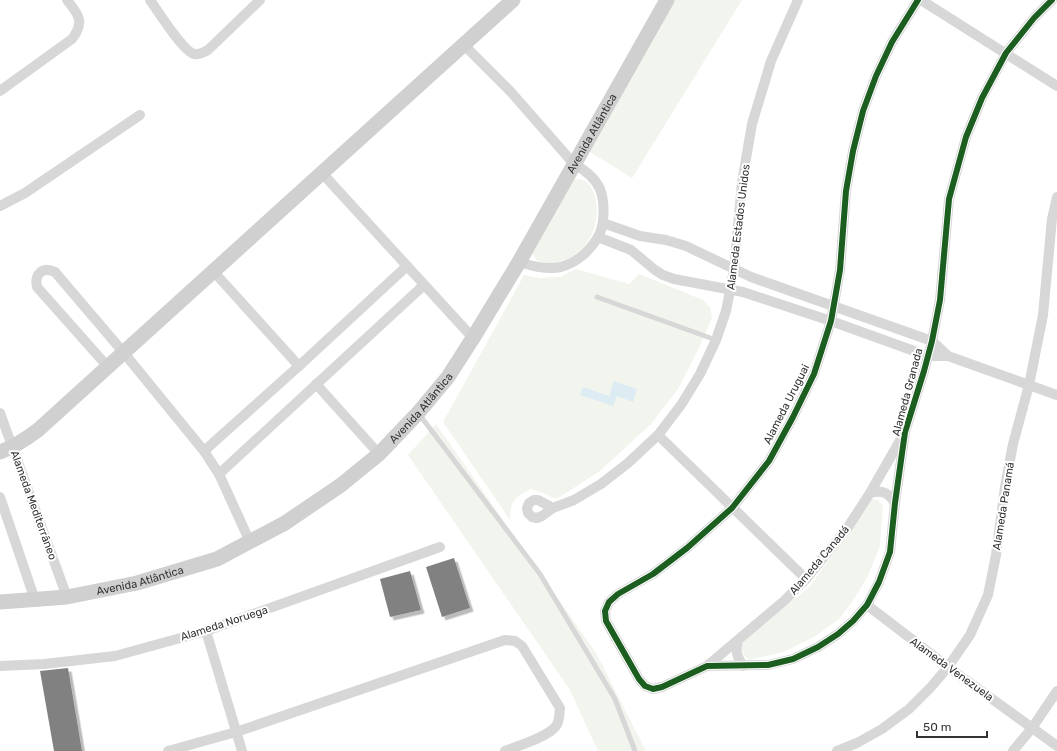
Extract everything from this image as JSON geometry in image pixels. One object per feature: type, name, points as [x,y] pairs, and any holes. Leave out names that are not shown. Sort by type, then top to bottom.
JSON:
[{"type":"street","points":[[0,91],[72,39],[77,32],[79,22],[78,14],[68,0]]},
{"type":"street","points":[[150,0],[183,46],[192,53],[196,54],[200,54],[208,50],[260,0]]},
{"type":"street","points":[[6,450],[38,430],[513,0]]},
{"type":"street","name":"Avenida Atlântica","points":[[0,602],[67,597],[137,583],[216,559],[285,523],[341,485],[379,454],[418,413],[448,376],[473,338],[519,262],[668,0]]},
{"type":"street","name":"Alameda Estados Unidos","points":[[553,508],[574,500],[601,484],[658,435],[681,405],[700,374],[716,340],[726,310],[734,270],[742,182],[752,124],[771,61],[798,0]]},
{"type":"street","name":"Alameda Uruguai","points":[[639,679],[606,621],[605,611],[609,602],[618,594],[653,574],[687,548],[732,508],[769,461],[794,417],[814,374],[831,321],[840,270],[846,192],[853,151],[863,111],[876,76],[892,42],[918,0]]},
{"type":"street","points":[[921,0],[1057,86]]},
{"type":"street","name":"Alameda Granada","points":[[639,679],[645,686],[653,689],[662,687],[707,666],[768,666],[793,659],[818,647],[838,634],[853,621],[867,605],[879,582],[890,552],[905,432],[932,341],[940,300],[949,199],[966,137],[982,98],[1006,53],[1034,18],[1052,0]]},
{"type":"street","points":[[464,45],[510,91],[574,164],[593,178],[600,190],[603,206],[603,223],[598,237],[588,250],[576,260],[561,267],[546,268],[519,262]]},
{"type":"street","points":[[0,206],[25,193],[140,115]]},
{"type":"street","points":[[322,173],[473,338]]},
{"type":"street","name":"Alameda Panamá","points":[[837,751],[857,743],[882,729],[909,709],[931,687],[948,667],[970,635],[988,595],[996,555],[1005,487],[1013,444],[1029,385],[1043,315],[1052,219],[1057,197]]},
{"type":"street","points":[[603,223],[640,236],[666,240],[686,246],[751,277],[932,341],[948,356]]},
{"type":"street","points":[[598,237],[631,250],[655,270],[674,279],[743,292],[831,321],[928,356],[948,356],[1057,395]]},
{"type":"street","points":[[204,451],[407,266]]},
{"type":"street","points":[[108,367],[37,287],[36,282],[38,274],[42,271],[51,270],[55,272],[124,353],[204,451],[219,474],[250,542]]},
{"type":"street","points":[[214,272],[299,366]]},
{"type":"street","points":[[219,474],[424,285]]},
{"type":"street","points":[[316,384],[379,454]]},
{"type":"street","name":"Alameda Mediterrâneo","points":[[0,413],[6,450],[67,597]]},
{"type":"street","name":"Alameda Canadá","points":[[707,666],[784,601],[806,578],[848,527],[870,493],[905,432]]},
{"type":"street","points":[[658,435],[806,578]]},
{"type":"street","points":[[870,493],[877,491],[885,492],[891,496],[895,503]]},
{"type":"street","points":[[0,497],[35,600]]},
{"type":"street","name":"Alameda Noruega","points":[[0,666],[44,664],[115,656],[206,631],[440,547]]},
{"type":"street","name":"Alameda Venezuela","points":[[867,605],[948,667],[1057,746]]},
{"type":"street","points":[[206,631],[242,751]]},
{"type":"street","points":[[168,751],[236,732],[505,640],[515,641],[522,646],[560,708],[556,726],[548,734],[505,751]]},
{"type":"street","points":[[738,641],[736,649],[738,658],[743,666]]},
{"type":"street","points":[[1013,751],[1032,728],[1057,691]]},
{"type":"lane","points":[[597,298],[716,340]]},
{"type":"lane","points":[[418,413],[540,574],[615,699],[634,751]]},
{"type":"shaded area","points":[[672,0],[742,0],[632,178],[587,150]]},
{"type":"shaded area","points":[[574,179],[587,182],[591,187],[596,200],[597,212],[591,236],[580,251],[570,258],[564,261],[541,263],[536,260],[532,253]]},
{"type":"shaded area","points":[[576,269],[629,284],[639,274],[703,300],[710,307],[712,318],[678,389],[651,424],[600,471],[558,498],[553,498],[531,489],[521,495],[512,504],[510,520],[443,422],[524,275],[538,278],[560,277]]},
{"type":"shaded area","points":[[614,381],[637,389],[633,402],[617,396],[613,406],[580,395],[583,387],[609,396]]},
{"type":"shaded area","points":[[436,424],[596,653],[646,751],[598,751],[570,690],[408,455]]},
{"type":"shaded area","points":[[872,499],[878,500],[883,506],[880,546],[868,576],[852,602],[839,619],[814,637],[783,652],[749,660],[743,654],[741,648],[744,641],[809,587],[851,530],[865,502]]},
{"type":"building","points":[[454,558],[470,608],[442,617],[426,567]]},
{"type":"building","points":[[410,571],[421,610],[390,617],[380,579]]},
{"type":"building","points":[[68,668],[82,751],[54,751],[40,671]]},
{"type":"cycle path","points":[[918,0],[892,42],[876,76],[863,111],[853,151],[846,191],[840,270],[831,321],[814,374],[793,417],[769,461],[732,508],[687,548],[653,574],[618,594],[609,602],[605,611],[606,621],[639,679],[645,686],[653,689],[662,687],[707,666],[768,665],[793,659],[818,647],[838,634],[853,621],[867,605],[879,582],[890,552],[905,432],[932,341],[940,300],[949,199],[966,137],[982,98],[1006,53],[1034,18],[1052,0]]}]
